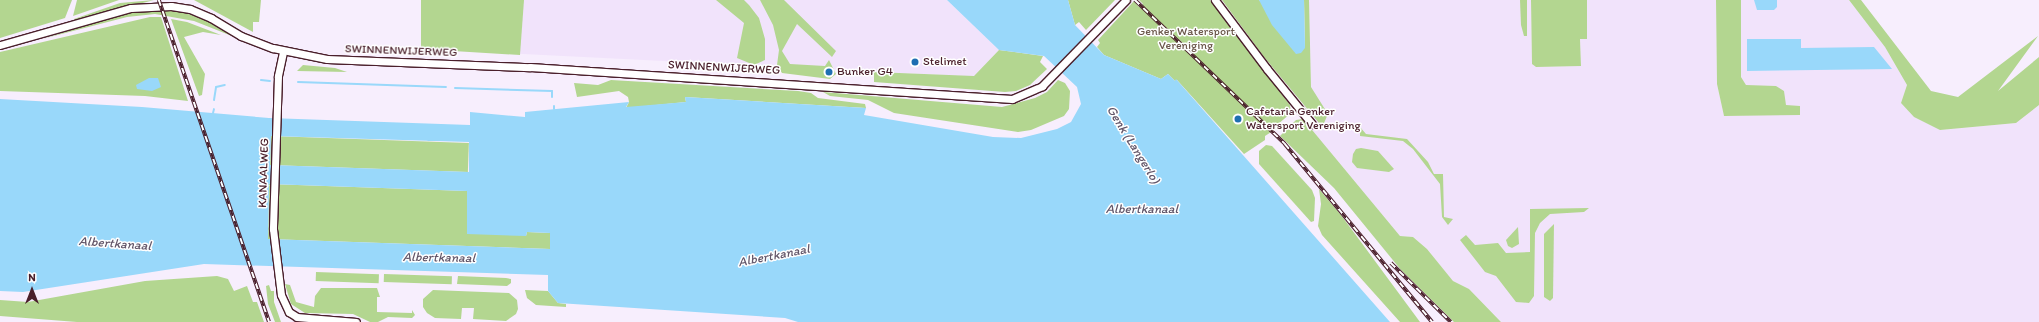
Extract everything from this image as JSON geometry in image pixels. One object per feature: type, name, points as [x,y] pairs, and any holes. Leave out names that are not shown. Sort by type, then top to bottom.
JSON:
[{"type":"street","name":"SWINNENWIJERWEG","points":[[0,45],[131,8],[153,5],[190,9],[212,18],[241,36],[283,52],[327,60],[530,67],[863,88],[996,100],[1012,99],[1028,94],[1052,76],[1125,0]]},
{"type":"street","points":[[1216,0],[1267,70],[1312,124]]},
{"type":"street","name":"KANAALWEG","points":[[283,52],[278,76],[273,229],[281,295],[289,312],[297,317],[356,322]]},
{"type":"shaded area","points":[[421,0],[947,0],[999,50],[974,76],[964,76],[421,49]]},
{"type":"shaded area","points":[[1309,0],[1531,0],[1532,64],[1536,67],[1581,66],[1580,39],[1587,38],[1587,0],[1716,0],[1717,84],[1724,116],[1800,114],[1786,105],[1776,86],[1751,87],[1746,85],[1741,77],[1741,0],[1849,0],[1885,47],[1907,85],[1901,103],[1914,117],[1941,130],[2016,123],[2039,105],[2039,322],[1501,322],[1469,289],[1453,281],[1427,249],[1413,237],[1400,236],[1303,119],[1311,87]]},
{"type":"green space","points":[[0,0],[72,0],[65,18],[0,38]]},
{"type":"green space","points":[[77,0],[119,0],[73,16]]},
{"type":"green space","points":[[154,0],[75,21],[74,19],[120,3]]},
{"type":"green space","points":[[194,0],[261,0],[259,22],[253,22],[253,32]]},
{"type":"green space","points":[[421,0],[524,0],[520,55],[421,49]]},
{"type":"green space","points":[[716,0],[744,0],[749,5],[759,18],[765,39],[765,60],[754,65],[737,58],[744,23]]},
{"type":"green space","points":[[760,0],[784,0],[836,51],[832,57],[797,24],[782,51],[790,64],[825,66],[829,60],[836,74],[830,79],[782,73],[777,65],[779,50],[773,25]]},
{"type":"green space","points":[[1068,0],[1115,0],[1086,30],[1079,22],[1075,25]]},
{"type":"green space","name":"Genker Watersport Vereniging","points":[[1139,0],[1210,0],[1290,105],[1291,113],[1277,125],[1279,127],[1265,136],[1265,140],[1244,154],[1177,80],[1175,81],[1168,74],[1161,79],[1104,55],[1097,47],[1100,43],[1098,40],[1134,1],[1139,7],[1143,4]]},
{"type":"green space","points":[[1222,0],[1259,0],[1305,48],[1304,0],[1309,0],[1311,87],[1328,114],[1324,123],[1319,123],[1264,57]]},
{"type":"green space","points":[[1520,0],[1527,0],[1527,36],[1524,36],[1521,25]]},
{"type":"green space","points":[[1531,0],[1587,0],[1587,39],[1580,39],[1581,66],[1536,67],[1532,64]]},
{"type":"green space","points":[[1716,0],[1741,0],[1741,77],[1746,85],[1776,86],[1784,91],[1786,105],[1800,106],[1800,115],[1724,116],[1717,84]]},
{"type":"green space","points":[[1849,0],[1861,0],[1931,91],[1958,97],[2038,36],[1998,91],[2039,57],[2039,105],[2016,123],[1940,130],[1914,117],[1901,103],[1907,85],[1885,47]]},
{"type":"green space","points":[[170,9],[203,18],[247,42],[194,21],[155,14],[127,17],[42,39],[127,13]]},
{"type":"green space","points":[[150,17],[161,17],[188,101],[145,96],[0,91],[0,52]]},
{"type":"green space","points":[[171,19],[187,22],[221,35],[203,32],[184,37],[205,74],[202,95],[199,96]]},
{"type":"green space","points":[[999,50],[1043,56],[1040,62],[1047,69],[1030,85],[1016,91],[1005,92],[874,82],[874,72],[974,76]]},
{"type":"green space","points":[[303,65],[335,68],[347,72],[297,71]]},
{"type":"green space","points":[[611,80],[798,91],[811,93],[818,98],[865,104],[866,108],[685,97],[686,102],[626,108],[629,102],[628,97],[619,91],[577,97],[574,83],[598,85]]},
{"type":"green space","points":[[1058,80],[1065,83],[1070,91],[1069,109],[1064,116],[1031,130],[1018,132],[894,113],[868,100],[830,96],[823,92],[1002,107],[1035,98],[1047,92]]},
{"type":"green space","points":[[1303,119],[1400,236],[1413,237],[1427,249],[1453,281],[1469,289],[1501,322],[1454,322],[1401,270],[1334,188],[1280,136],[1296,120]]},
{"type":"green space","points":[[1360,127],[1366,134],[1407,139],[1428,162],[1434,174],[1443,174],[1444,217],[1453,219],[1448,225],[1442,217],[1440,184],[1413,149],[1403,141],[1360,136]]},
{"type":"green space","points":[[271,136],[469,143],[468,172],[270,165]]},
{"type":"green space","points":[[1266,145],[1272,146],[1312,190],[1315,198],[1314,221],[1311,222],[1259,164],[1259,151]]},
{"type":"green space","points":[[1361,148],[1378,151],[1394,169],[1389,172],[1357,168],[1352,162],[1353,154],[1356,149]]},
{"type":"green space","points":[[269,184],[467,191],[526,236],[527,232],[550,233],[550,249],[268,239]]},
{"type":"green space","points":[[1319,189],[1341,215],[1420,322],[1400,322],[1322,235],[1318,226],[1321,204]]},
{"type":"green space","points":[[1589,208],[1584,212],[1550,214],[1540,223],[1535,233],[1534,296],[1529,303],[1516,302],[1496,276],[1485,272],[1460,240],[1466,235],[1475,245],[1498,243],[1506,253],[1530,252],[1530,209]]},
{"type":"green space","points":[[1554,224],[1553,298],[1550,301],[1544,297],[1544,234]]},
{"type":"green space","points":[[1518,227],[1519,244],[1512,248],[1508,246],[1506,240]]},
{"type":"green space","points":[[316,272],[379,274],[379,283],[316,281]]},
{"type":"green space","points":[[384,274],[452,276],[452,284],[384,282]]},
{"type":"green space","points":[[217,276],[228,279],[234,291],[247,286],[253,302],[257,302],[264,322],[77,322],[0,316],[0,300],[28,302],[145,281]]},
{"type":"green space","points":[[458,276],[506,278],[511,279],[511,283],[507,286],[457,284]]},
{"type":"green space","points":[[285,284],[290,285],[296,302],[314,307],[315,296],[321,288],[377,288],[380,297],[377,297],[377,312],[412,313],[412,310],[415,315],[412,318],[388,317],[378,322],[370,322],[353,314],[305,313],[291,304]]},
{"type":"green space","points":[[269,285],[271,291],[274,291],[274,302],[281,322],[275,322],[268,304],[266,286]]},
{"type":"green space","points":[[433,290],[509,293],[517,300],[518,309],[516,314],[506,321],[473,319],[474,308],[462,308],[461,319],[435,318],[427,313],[423,307],[423,299]]},
{"type":"green space","points":[[525,290],[548,291],[558,303],[566,304],[566,307],[536,305],[527,298]]},
{"type":"water","name":"Albertkanaal","points":[[947,0],[1068,0],[1075,25],[1104,55],[1161,79],[1168,74],[1175,81],[1176,79],[1390,322],[798,322],[785,318],[558,303],[548,291],[548,275],[204,264],[23,292],[0,291],[0,99],[142,107],[269,118],[470,125],[470,112],[525,117],[525,112],[629,102],[626,107],[686,102],[685,97],[866,108],[864,115],[993,137],[1021,138],[1057,129],[1071,122],[1081,104],[1077,87],[1044,56],[999,50]],"holes":[[[271,136],[469,142],[469,172],[270,165]],[[269,184],[467,191],[467,234],[526,236],[527,232],[550,233],[550,249],[268,239]]]},
{"type":"water","points":[[1259,0],[1304,0],[1305,48],[1301,53],[1296,54],[1272,25]]},
{"type":"water","points":[[1754,0],[1777,0],[1777,7],[1774,10],[1757,10]]},
{"type":"water","points":[[1747,39],[1801,39],[1801,48],[1874,47],[1892,69],[1747,71]]},
{"type":"water","points":[[149,78],[158,78],[161,87],[152,91],[137,89],[136,85]]},
{"type":"waterway","points":[[261,80],[270,81]]},
{"type":"waterway","points":[[298,82],[446,87]]},
{"type":"waterway","points":[[214,100],[216,87],[225,85]]},
{"type":"waterway","points":[[455,88],[552,91],[552,97]]},
{"type":"waterway","points":[[213,113],[214,109]]},
{"type":"railway","points":[[159,0],[269,322]]},
{"type":"railway","points":[[1135,0],[1285,144],[1432,322]]},
{"type":"railway","points":[[1391,263],[1451,322]]},
{"type":"place","name":"Stelimet","points":[[915,62]]},
{"type":"place","name":"Bunker G4","points":[[829,72]]},
{"type":"place","name":"Cafetaria Genker Watersport Vereniging","points":[[1238,119]]},
{"type":"water label","name":"Genk (Langerlo)","points":[[1133,145]]}]
